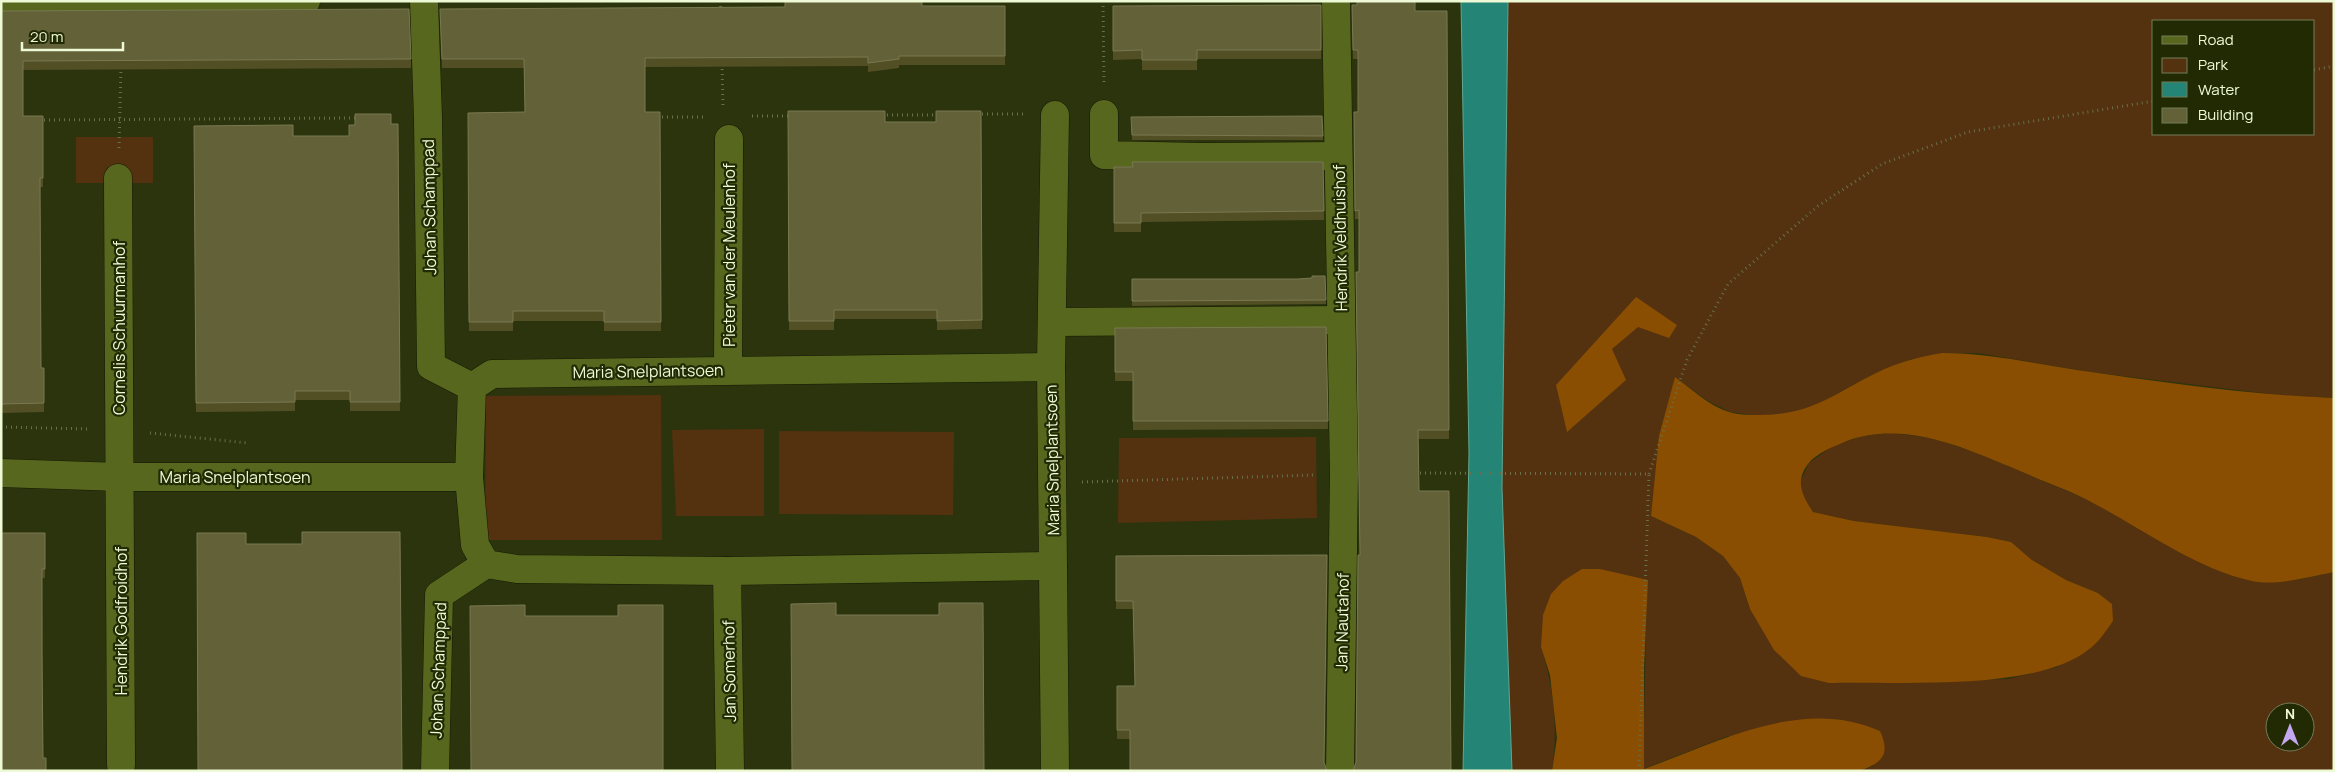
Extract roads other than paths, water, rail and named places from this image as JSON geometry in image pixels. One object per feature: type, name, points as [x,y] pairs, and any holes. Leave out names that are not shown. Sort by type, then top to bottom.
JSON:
[{"type":"street","points":[[1,2],[306,1]]},
{"type":"street","name":"Johan Schamppad","points":[[424,1],[428,118],[431,366],[472,387]]},
{"type":"street","name":"Hendrik Veldhuishof","points":[[1336,1],[1344,474]]},
{"type":"street","points":[[1104,114],[1104,155],[1202,158],[1338,156]]},
{"type":"street","points":[[1050,367],[1053,322],[1055,115]]},
{"type":"street","name":"Pieter van der Meulenhof","points":[[726,128],[728,370]]},
{"type":"street","name":"Cornelis Schuurmanhof","points":[[118,178],[120,477]]},
{"type":"street","points":[[1053,322],[1341,320]]},
{"type":"street","name":"Maria Snelplantsoen","points":[[472,387],[492,374],[1050,367],[1053,566]]},
{"type":"street","points":[[472,387],[469,477],[475,546],[486,564],[517,569],[727,571],[1053,566],[1055,771]]},
{"type":"street","name":"Maria Snelplantsoen","points":[[1,473],[120,477],[469,477]]},
{"type":"street","name":"Jan Nautahof","points":[[1340,771],[1344,474]]},
{"type":"street","name":"Hendrik Godfroidhof","points":[[120,477],[121,765]]},
{"type":"street","name":"Johan Schamppad","points":[[435,771],[439,595],[486,564]]},
{"type":"street","name":"Jan Somerhof","points":[[727,571],[730,771]]},
{"type":"water","points":[[1461,1],[1508,1],[1502,488],[1512,771],[1463,771],[1469,453]]}]
